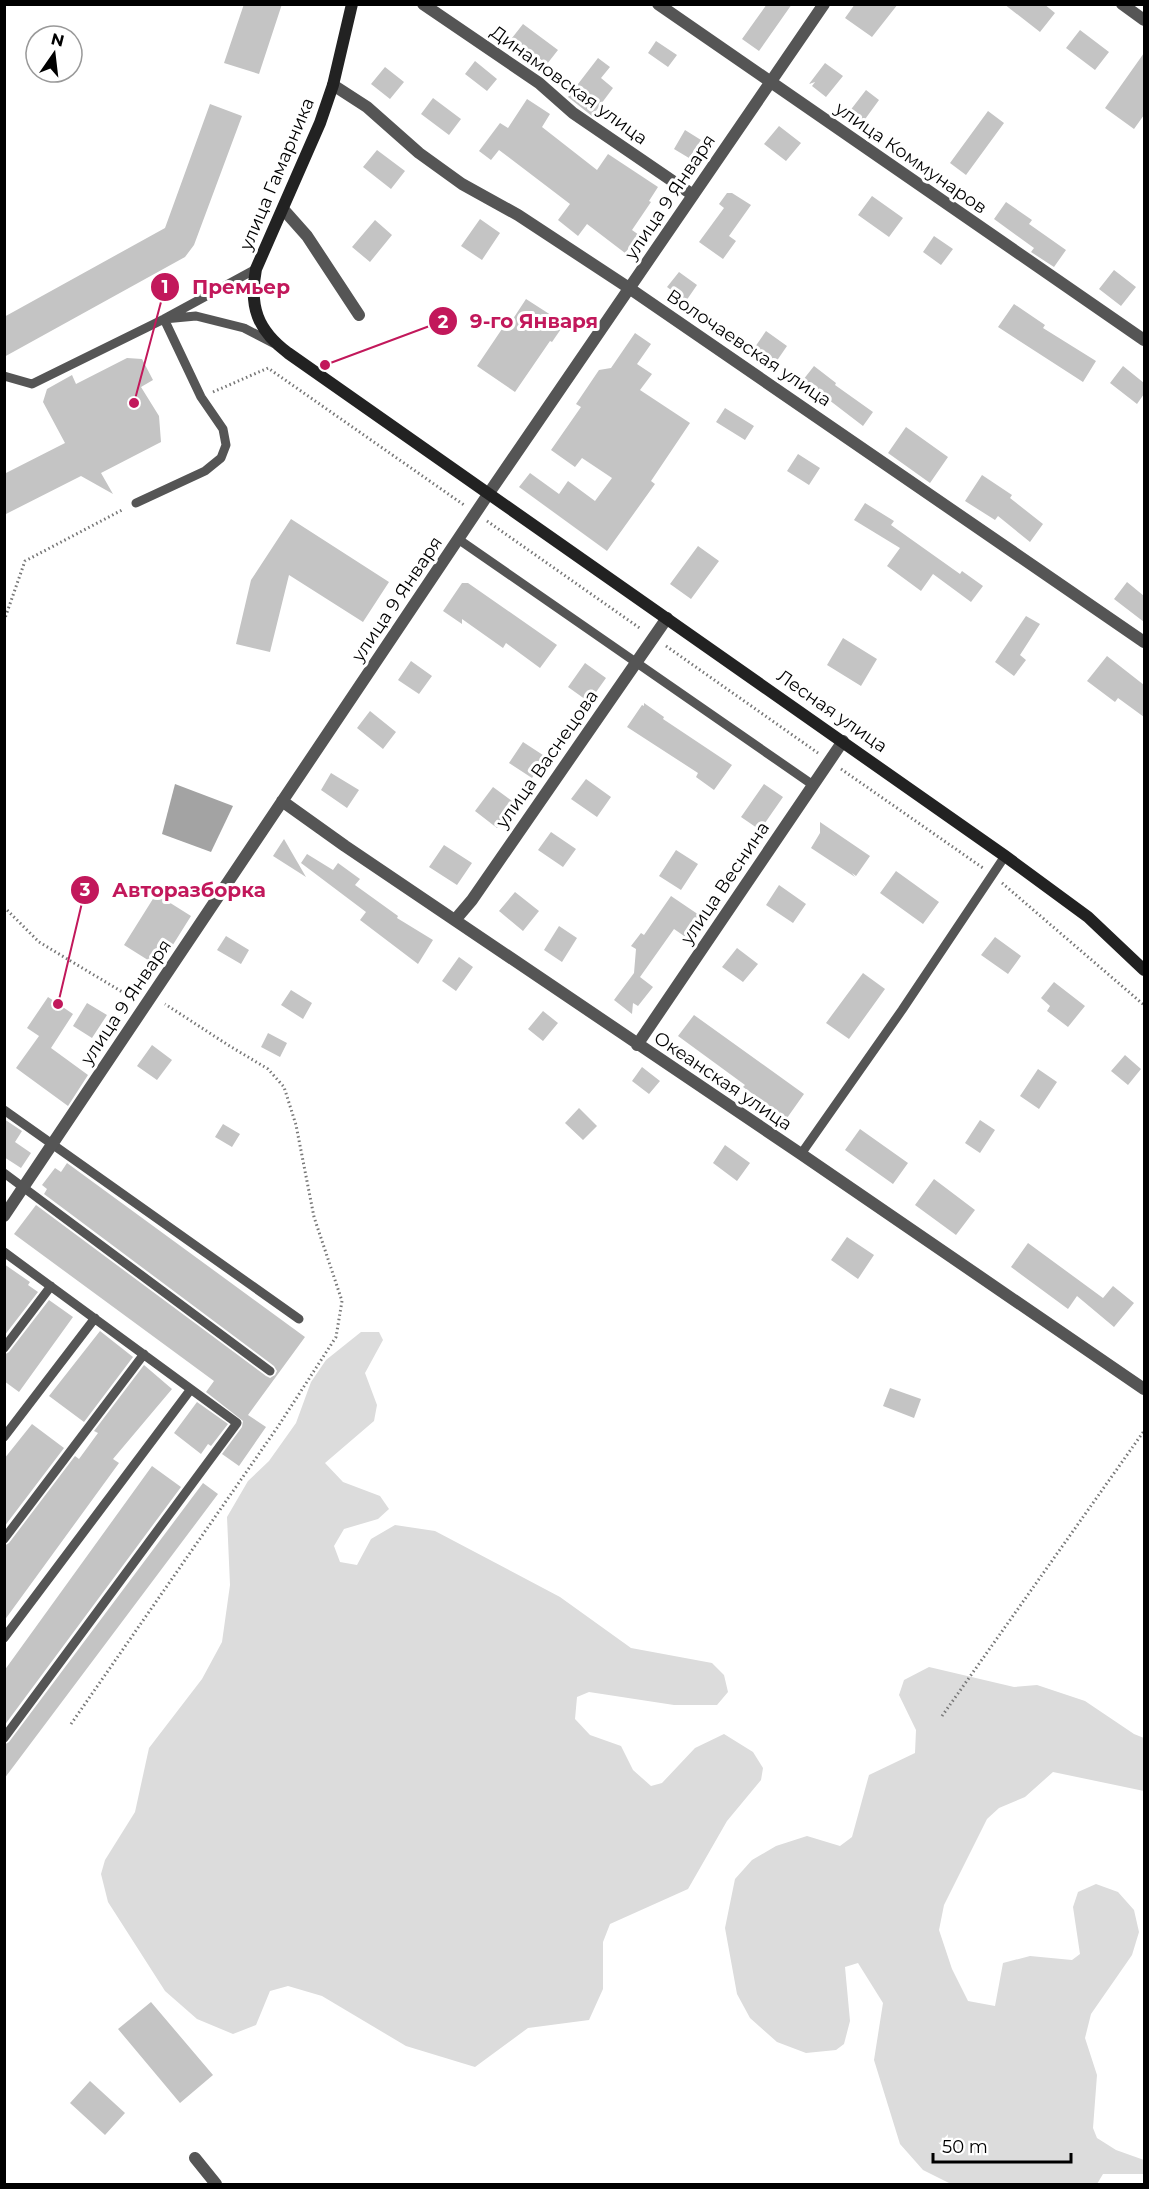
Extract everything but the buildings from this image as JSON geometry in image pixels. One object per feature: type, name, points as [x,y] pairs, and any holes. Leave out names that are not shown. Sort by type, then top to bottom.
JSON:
[{"type":"street","name":"улица Гамарника","points":[[352,4],[333,85],[320,123],[256,269],[252,289],[255,309],[263,329],[276,345],[489,493]]},
{"type":"street","name":"Динамовская улица","points":[[423,4],[539,83],[573,113],[693,195]]},
{"type":"street","name":"улица Коммунаров","points":[[658,4],[1144,340]]},
{"type":"street","name":"улица 9 Января","points":[[4,1216],[489,493],[824,4]]},
{"type":"street","points":[[1122,4],[1144,20]]},
{"type":"street","name":"Волочаевская улица","points":[[333,85],[367,107],[419,153],[462,184],[518,215],[629,288],[1144,642]]},
{"type":"street","points":[[283,208],[307,236],[359,315]]},
{"type":"street","name":"Лесная улица","points":[[489,493],[1005,856],[1088,917],[1144,970]]},
{"type":"street","name":"улица Васнецова","points":[[455,920],[472,900],[667,618]]},
{"type":"street","name":"улица Веснина","points":[[637,1045],[843,741]]},
{"type":"street","name":"Океанская улица","points":[[282,801],[1144,1389]]},
{"type":"street","points":[[195,2158],[216,2184]]},
{"type":"lane","points":[[4,376],[32,384],[164,319],[256,269]]},
{"type":"lane","points":[[164,319],[196,316],[244,328],[276,345]]},
{"type":"lane","points":[[136,503],[205,471],[220,458],[226,445],[223,429],[201,397],[164,319]]},
{"type":"lane","points":[[459,539],[813,785]]},
{"type":"lane","points":[[801,1154],[902,1010],[1005,856]]},
{"type":"lane","points":[[4,1110],[299,1319]]},
{"type":"lane","points":[[4,1173],[270,1371]]},
{"type":"lane","points":[[4,1738],[237,1423],[5,1252]]},
{"type":"lane","points":[[4,1348],[51,1286]]},
{"type":"lane","points":[[4,1437],[95,1318]]},
{"type":"lane","points":[[4,1539],[144,1354]]},
{"type":"lane","points":[[4,1638],[191,1389]]},
{"type":"path","points":[[201,397],[268,368],[993,875],[1144,1005]]},
{"type":"path","points":[[4,621],[25,561],[136,503]]},
{"type":"path","points":[[4,907],[39,942],[146,1006]]},
{"type":"path","points":[[942,1716],[1144,1431]]},
{"type":"shaded area","points":[[175,784],[233,806],[211,852],[162,834]]},
{"type":"shaded area","points":[[361,1332],[379,1332],[383,1340],[365,1373],[377,1405],[374,1421],[325,1463],[343,1482],[380,1496],[389,1509],[378,1519],[344,1529],[334,1546],[340,1562],[357,1565],[371,1539],[395,1525],[435,1531],[560,1597],[631,1648],[712,1663],[724,1675],[728,1692],[717,1705],[674,1705],[589,1692],[577,1697],[575,1719],[590,1735],[621,1746],[633,1770],[651,1786],[662,1783],[695,1748],[724,1734],[753,1752],[763,1768],[761,1780],[727,1821],[688,1889],[610,1924],[603,1942],[603,1989],[589,2020],[528,2028],[475,2067],[406,2046],[322,1996],[288,1986],[270,1991],[256,2025],[233,2034],[197,2019],[165,1991],[108,1902],[101,1874],[105,1860],[135,1812],[149,1748],[202,1679],[222,1642],[230,1585],[227,1517],[248,1481],[269,1461],[296,1423],[311,1382],[326,1360]]},
{"type":"shaded area","points":[[929,1667],[1014,1687],[1037,1685],[1085,1701],[1134,1734],[1144,1738],[1144,1791],[1053,1772],[1025,1797],[999,1808],[987,1819],[944,1905],[939,1930],[952,1969],[968,2001],[995,2006],[1003,1963],[1030,1956],[1072,1960],[1080,1954],[1073,1907],[1078,1892],[1096,1884],[1118,1892],[1134,1910],[1139,1932],[1132,1955],[1091,2014],[1085,2038],[1097,2075],[1093,2128],[1097,2138],[1116,2150],[1144,2160],[1144,2174],[1103,2174],[1097,2184],[951,2184],[923,2170],[900,2144],[874,2060],[883,2003],[858,1963],[845,1967],[850,2021],[844,2044],[836,2050],[806,2053],[777,2042],[750,2018],[737,1994],[725,1928],[735,1879],[752,1860],[776,1846],[807,1836],[840,1846],[852,1837],[869,1775],[915,1753],[916,1730],[899,1695],[904,1680]]},
{"type":"place","name":"9-го Января","points":[[325,365]]},
{"type":"place","name":"Премьер","points":[[134,403]]},
{"type":"place","name":"Авторазборка","points":[[58,1004]]}]
